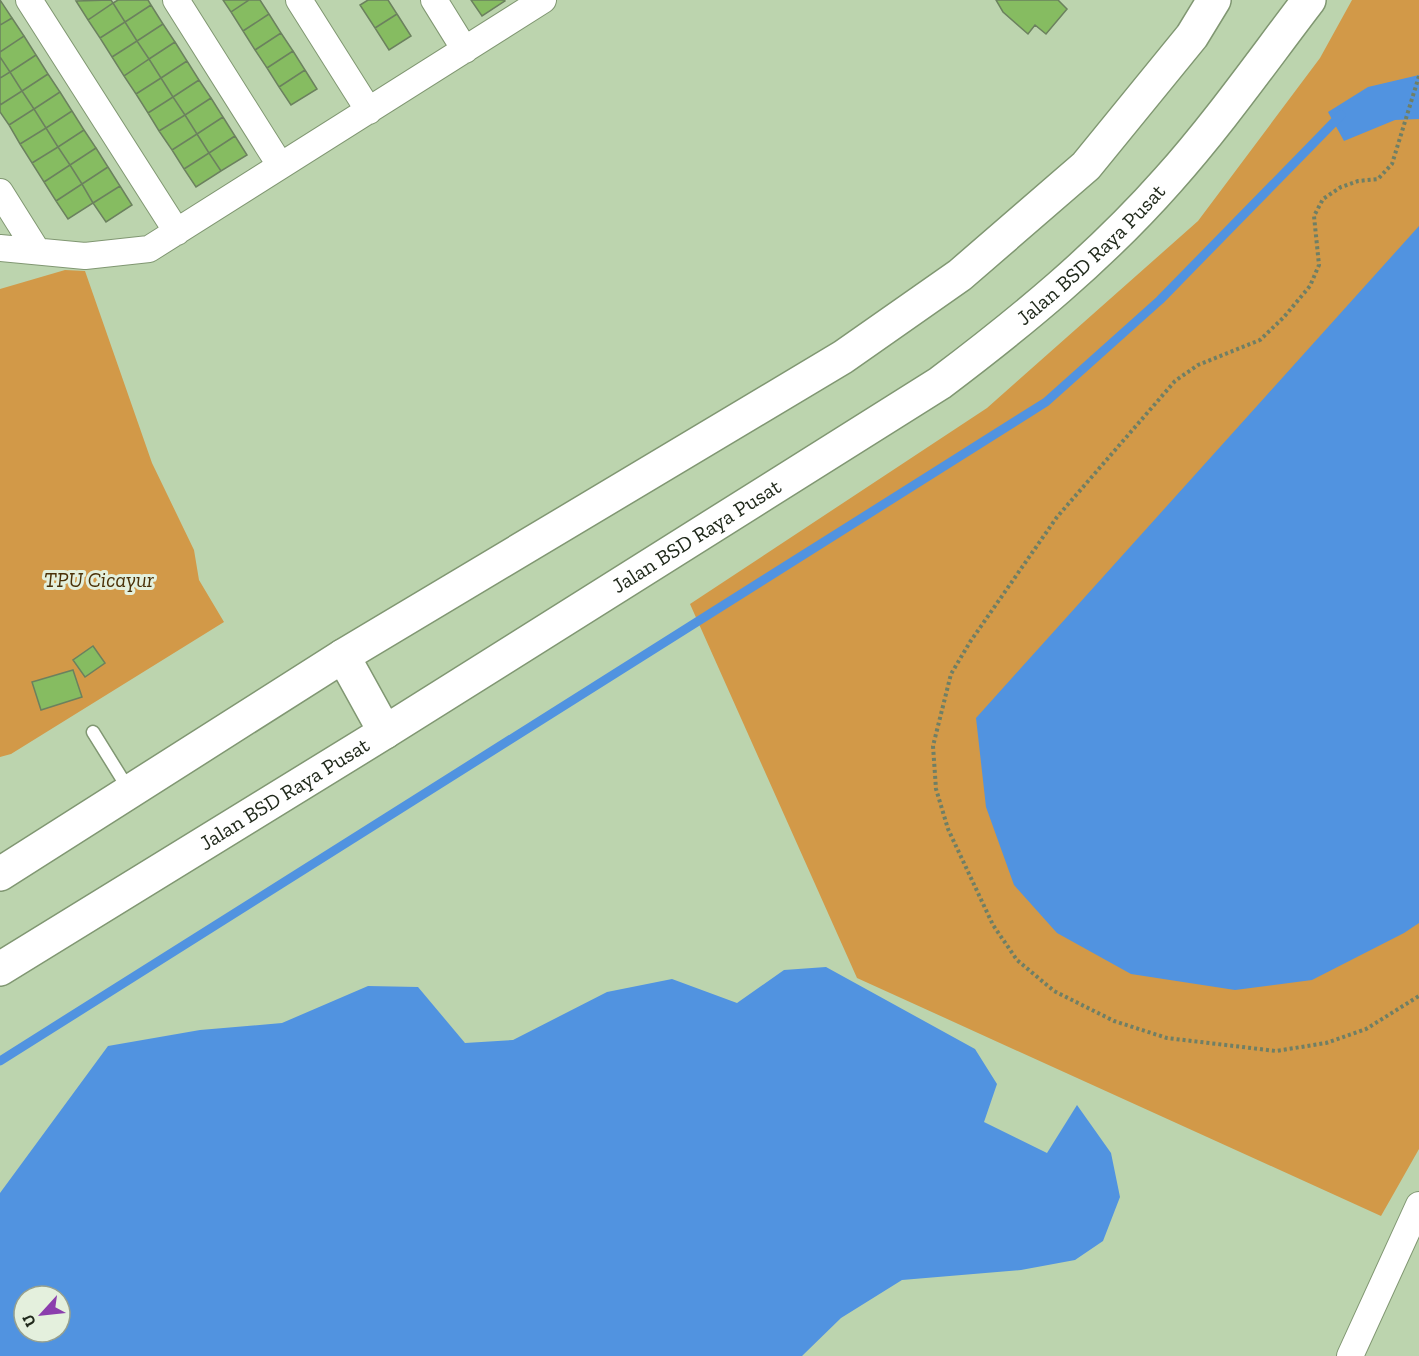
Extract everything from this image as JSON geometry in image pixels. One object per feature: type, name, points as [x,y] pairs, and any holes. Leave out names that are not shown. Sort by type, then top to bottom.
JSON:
[{"type":"main road","points":[[0,874],[343,656],[843,357],[960,275],[1086,166],[1192,36],[1214,0]]},
{"type":"main road","name":"Jalan BSD Raya Pusat","points":[[0,969],[385,732],[940,383],[1023,321],[1102,248],[1168,180],[1309,0]]},
{"type":"main road","points":[[343,656],[385,732]]},
{"type":"street","points":[[29,0],[177,232]]},
{"type":"street","points":[[176,0],[280,165]]},
{"type":"street","points":[[299,0],[369,111]]},
{"type":"street","points":[[434,0],[465,50]]},
{"type":"street","points":[[1,246],[86,256],[149,249],[543,0]]},
{"type":"street","points":[[0,192],[37,251]]},
{"type":"street","points":[[1350,1356],[1419,1205]]},
{"type":"lane","points":[[93,732],[129,791]]},
{"type":"path","points":[[1419,76],[1392,164],[1378,179],[1359,181],[1341,187],[1323,198],[1314,216],[1319,265],[1310,286],[1284,317],[1260,340],[1198,365],[1175,381],[1057,517],[970,642],[951,674],[933,746],[936,789],[948,829],[993,924],[1017,960],[1054,991],[1114,1022],[1167,1038],[1276,1051],[1326,1043],[1366,1029],[1419,996]]},
{"type":"green space","points":[[1352,0],[1419,0],[1419,1149],[1381,1216],[857,978],[690,604],[987,408],[1198,221],[1320,58]]},
{"type":"green space","name":"TPU Cicayur","points":[[65,270],[85,271],[152,463],[194,550],[199,580],[224,622],[11,754],[0,757],[0,289]]},
{"type":"water","points":[[1419,75],[1419,119],[1395,120],[1344,141],[1328,112],[1368,87]]},
{"type":"water","points":[[1419,226],[1419,923],[1312,980],[1235,990],[1131,974],[1057,933],[1014,885],[986,807],[976,718]]},
{"type":"water","points":[[826,967],[975,1049],[997,1084],[984,1122],[1047,1153],[1077,1105],[1111,1153],[1120,1197],[1103,1241],[1075,1260],[1021,1270],[902,1280],[841,1318],[802,1356],[0,1356],[0,1193],[108,1046],[200,1030],[282,1023],[368,986],[418,987],[465,1043],[513,1040],[607,992],[672,979],[737,1003],[784,970]]},
{"type":"building","points":[[0,0],[12,18],[0,25]]},
{"type":"building","points":[[111,0],[113,3],[88,20],[76,1]]},
{"type":"building","points":[[118,0],[148,0],[151,5],[125,22],[113,3]]},
{"type":"building","points":[[223,0],[249,0],[231,12]]},
{"type":"building","points":[[249,0],[260,0],[269,14],[243,31],[231,12]]},
{"type":"building","points":[[368,0],[388,0],[397,14],[375,28],[360,5]]},
{"type":"building","points":[[471,0],[504,0],[505,1],[482,16]]},
{"type":"building","points":[[996,0],[1058,0],[1067,9],[1046,34],[1035,25],[1028,34],[1003,12]]},
{"type":"building","points":[[113,3],[125,22],[100,38],[88,20]]},
{"type":"building","points":[[151,5],[163,24],[137,41],[125,22]]},
{"type":"building","points":[[269,14],[281,33],[255,50],[243,31]]},
{"type":"building","points":[[397,14],[411,36],[389,50],[375,28]]},
{"type":"building","points":[[12,18],[24,36],[0,52],[0,25]]},
{"type":"building","points":[[125,22],[137,41],[112,57],[100,38]]},
{"type":"building","points":[[163,24],[175,42],[149,59],[137,41]]},
{"type":"building","points":[[281,33],[293,51],[267,68],[255,50]]},
{"type":"building","points":[[24,36],[36,55],[10,72],[0,57],[0,52]]},
{"type":"building","points":[[137,41],[149,59],[124,76],[112,57]]},
{"type":"building","points":[[175,42],[187,61],[161,78],[149,59]]},
{"type":"building","points":[[293,51],[305,70],[279,87],[267,68]]},
{"type":"building","points":[[36,55],[48,74],[22,91],[10,72]]},
{"type":"building","points":[[0,57],[10,72],[0,78]]},
{"type":"building","points":[[149,59],[161,78],[136,94],[124,76]]},
{"type":"building","points":[[187,61],[199,80],[173,97],[161,78]]},
{"type":"building","points":[[305,70],[317,89],[291,105],[279,87]]},
{"type":"building","points":[[10,72],[22,91],[0,105],[0,78]]},
{"type":"building","points":[[48,74],[60,92],[34,109],[22,91]]},
{"type":"building","points":[[161,78],[173,97],[148,113],[136,94]]},
{"type":"building","points":[[199,80],[211,98],[185,115],[173,97]]},
{"type":"building","points":[[22,91],[34,109],[9,125],[0,112],[0,105]]},
{"type":"building","points":[[60,92],[72,111],[46,128],[34,109]]},
{"type":"building","points":[[173,97],[185,115],[159,131],[148,113]]},
{"type":"building","points":[[211,98],[223,117],[197,134],[185,115]]},
{"type":"building","points":[[34,109],[46,128],[20,144],[9,125]]},
{"type":"building","points":[[72,111],[84,130],[58,147],[46,128]]},
{"type":"building","points":[[185,115],[197,134],[172,150],[159,131]]},
{"type":"building","points":[[223,117],[235,136],[209,153],[197,134]]},
{"type":"building","points":[[46,128],[58,147],[32,163],[20,144]]},
{"type":"building","points":[[84,130],[96,148],[70,165],[58,147]]},
{"type":"building","points":[[197,134],[209,153],[184,169],[172,150]]},
{"type":"building","points":[[235,136],[247,155],[221,171],[209,153]]},
{"type":"building","points":[[58,147],[70,165],[44,182],[32,163]]},
{"type":"building","points":[[96,148],[108,167],[82,184],[70,165]]},
{"type":"building","points":[[209,153],[221,171],[196,187],[184,169]]},
{"type":"building","points":[[70,165],[82,184],[56,201],[44,182]]},
{"type":"building","points":[[108,167],[120,186],[93,203],[82,184]]},
{"type":"building","points":[[82,184],[93,203],[68,219],[56,201]]},
{"type":"building","points":[[120,186],[132,205],[106,222],[93,203]]},
{"type":"building","points":[[93,646],[105,663],[85,677],[73,660]]},
{"type":"building","points":[[73,670],[82,697],[41,710],[32,682]]},
{"type":"waterway","points":[[0,1061],[1046,402],[1160,300],[1341,115]]}]
